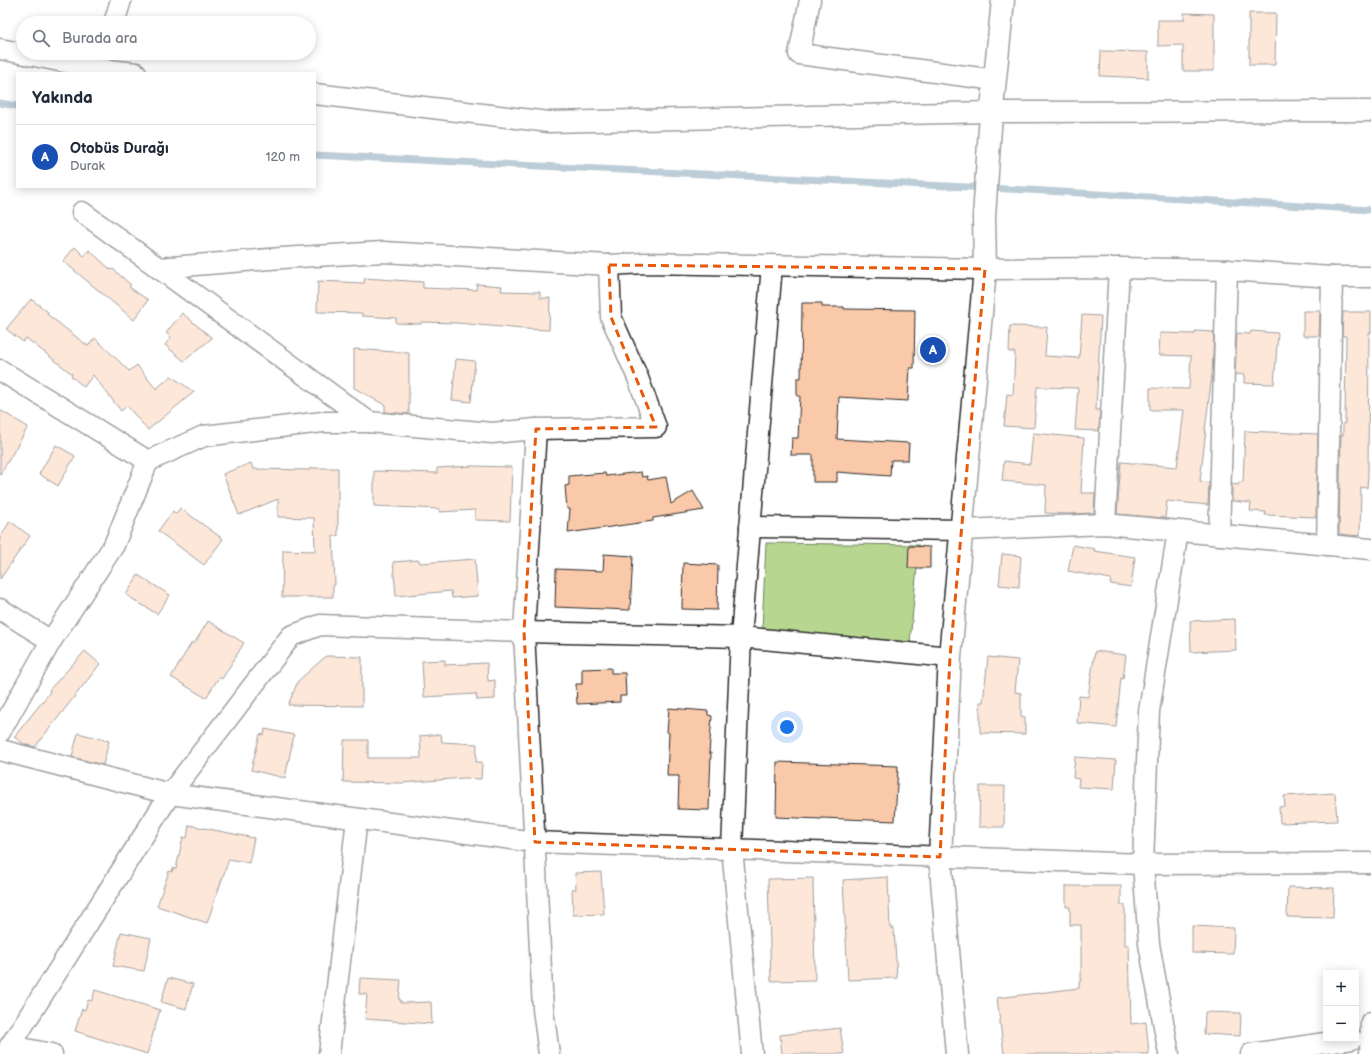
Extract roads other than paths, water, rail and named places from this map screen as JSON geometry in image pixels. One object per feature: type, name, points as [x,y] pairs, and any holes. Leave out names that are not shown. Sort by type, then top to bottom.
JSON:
[{"type":"street","points":[[116,16],[121,0]]},
{"type":"street","points":[[810,0],[799,54],[995,80]]},
{"type":"street","points":[[957,1054],[940,857],[950,658],[985,269],[984,217],[991,120],[1003,0]]},
{"type":"street","points":[[0,49],[16,51]]},
{"type":"street","points":[[102,61],[133,72]]},
{"type":"street","points":[[316,94],[549,122],[991,120],[1371,111]]},
{"type":"street","points":[[82,212],[369,422]]},
{"type":"street","points":[[158,268],[383,252],[609,265],[645,263],[985,269],[1119,268],[1227,270],[1332,277],[1371,277]]},
{"type":"street","points":[[0,732],[51,641],[114,545],[148,461],[204,436],[322,422],[369,422],[492,433],[536,429],[656,427],[638,378],[611,317],[609,265]]},
{"type":"street","points":[[752,1054],[732,849],[741,637],[772,265]]},
{"type":"street","points":[[1105,524],[1119,268]]},
{"type":"street","points":[[1219,535],[1227,270]]},
{"type":"street","points":[[1327,545],[1332,277]]},
{"type":"street","points":[[0,370],[148,461]]},
{"type":"street","points":[[536,429],[524,632],[543,1009],[549,1054]]},
{"type":"street","points":[[750,527],[962,530],[1105,524],[1371,549]]},
{"type":"street","points":[[1169,1054],[1149,944],[1143,864],[1149,711],[1178,531]]},
{"type":"street","points":[[0,610],[51,641]]},
{"type":"street","points":[[52,1054],[8,1050],[170,794],[291,636],[320,625],[741,637],[950,658]]},
{"type":"street","points":[[0,750],[170,794],[535,842],[1143,864],[1371,863]]},
{"type":"street","points":[[329,1054],[357,819]]},
{"type":"street","points":[[1370,1054],[1371,1022]]},
{"type":"street","points":[[1359,1038],[1371,1036]]},
{"type":"street","points":[[1255,1054],[1333,1042]]},
{"type":"waterway","points":[[0,103],[16,106]]},
{"type":"waterway","points":[[316,155],[1028,190],[1371,210]]},
{"type":"place","name":"Otobüs Durağı","points":[[933,350]]}]
